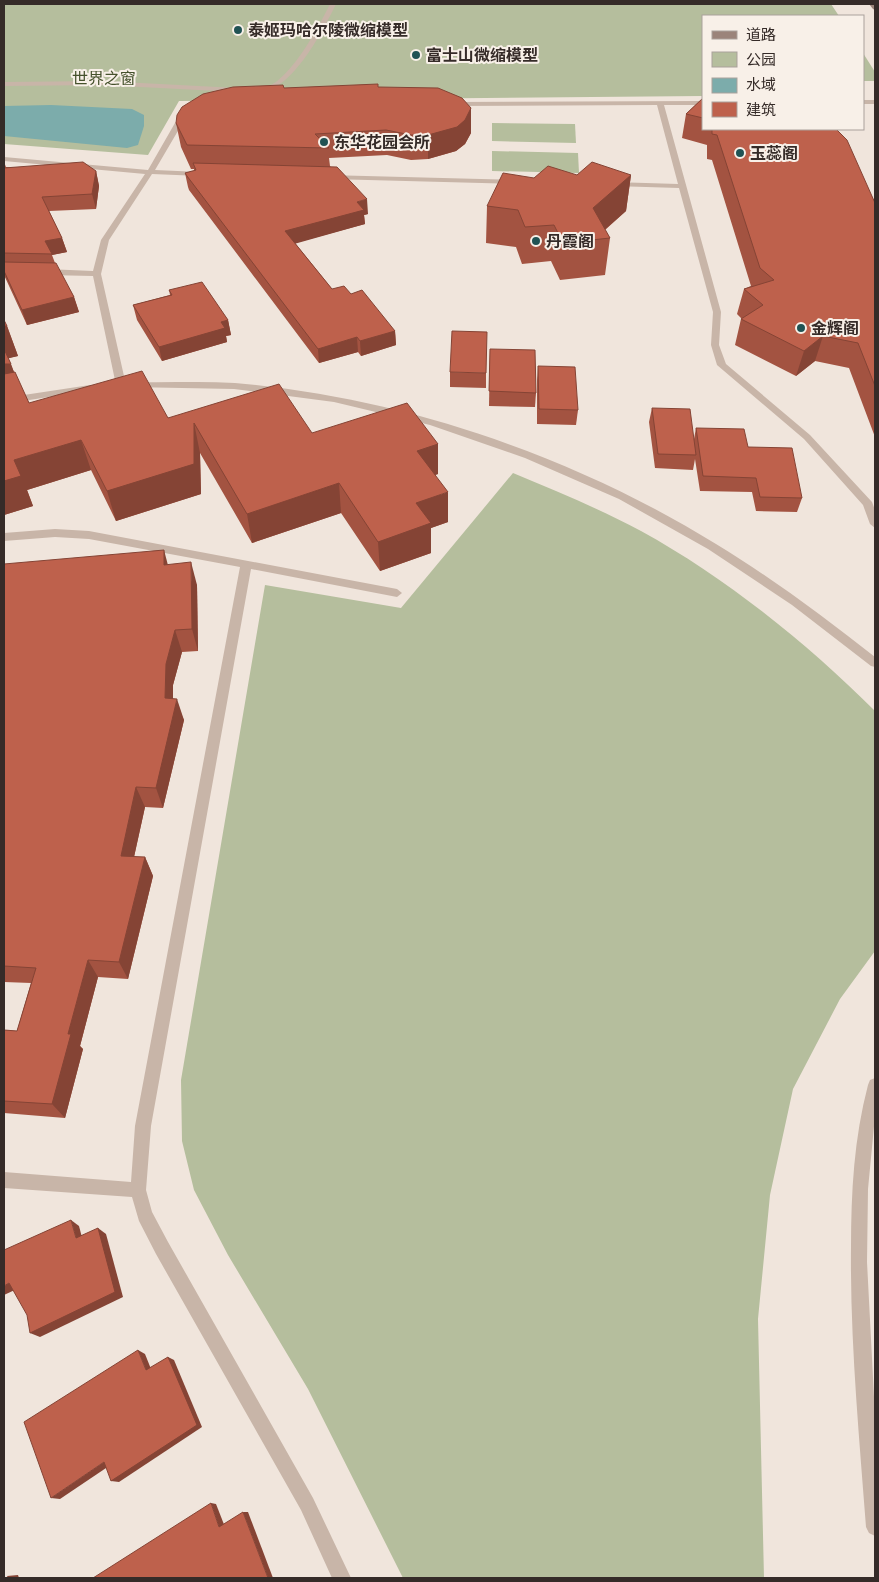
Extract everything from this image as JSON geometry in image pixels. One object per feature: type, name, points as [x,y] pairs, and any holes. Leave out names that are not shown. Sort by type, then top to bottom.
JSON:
[{"type":"main road","points":[[872,4],[875,8]]},
{"type":"street","points":[[252,91],[270,89],[281,82],[327,19],[333,4]]},
{"type":"street","points":[[4,84],[102,83],[242,91]]},
{"type":"street","points":[[660,103],[717,312],[715,345],[722,365],[807,437],[868,504],[875,524]]},
{"type":"street","points":[[442,104],[702,103]]},
{"type":"street","points":[[113,386],[97,274],[105,240],[150,172],[179,123],[185,116],[194,111]]},
{"type":"street","points":[[4,159],[150,172],[208,174]]},
{"type":"street","points":[[317,177],[524,182]]},
{"type":"street","points":[[604,184],[682,186]]},
{"type":"street","points":[[32,272],[97,274]]},
{"type":"street","points":[[4,401],[113,386],[196,384],[238,386],[347,401],[420,418],[526,456],[588,481],[651,511],[716,547],[794,600],[875,663]]},
{"type":"street","points":[[4,537],[55,533],[89,535],[397,593]]},
{"type":"street","points":[[246,565],[143,1126],[138,1190],[145,1215],[162,1248],[307,1504],[342,1578]]},
{"type":"street","points":[[875,1085],[867,1114],[860,1192],[858,1285],[875,1527]]},
{"type":"street","points":[[4,1180],[138,1190]]},
{"type":"green space","name":"世界之窗","points":[[4,4],[831,4],[838,15],[702,15],[702,96],[179,101],[148,155],[4,144]]},
{"type":"green space","points":[[864,55],[875,72],[875,81],[864,81]]},
{"type":"green space","points":[[492,123],[575,124],[576,143],[492,141]]},
{"type":"green space","points":[[492,151],[578,153],[579,173],[492,171]]},
{"type":"green space","points":[[513,473],[641,531],[704,569],[794,637],[875,711],[875,951],[840,999],[793,1089],[770,1195],[758,1319],[764,1578],[403,1578],[308,1389],[228,1255],[194,1190],[182,1141],[181,1080],[265,585],[401,608]]},
{"type":"water","points":[[51,105],[132,109],[144,115],[144,126],[138,145],[127,148],[4,136],[4,106]]},
{"type":"building","points":[[378,84],[378,87],[438,88],[462,98],[471,108],[465,120],[457,127],[428,135],[411,135],[386,130],[315,134],[329,148],[187,145],[176,123],[177,115],[182,107],[203,94],[233,87],[283,85],[284,88]]},
{"type":"building","points":[[702,99],[702,118],[686,114]]},
{"type":"building","points":[[712,130],[837,130],[847,140],[875,203],[875,386],[858,343],[823,336],[804,351],[741,319],[763,305],[744,289],[774,280],[760,268],[717,135],[712,134]]},
{"type":"building","points":[[83,162],[96,171],[92,194],[42,197],[62,238],[45,241],[52,254],[4,253],[4,168]]},
{"type":"building","points":[[592,162],[631,175],[593,208],[610,238],[563,243],[554,225],[525,227],[518,210],[487,206],[503,173],[534,178],[548,166],[577,175]]},
{"type":"building","points":[[193,163],[337,167],[367,199],[357,202],[364,210],[285,231],[332,289],[344,286],[351,294],[362,290],[395,331],[360,341],[357,337],[318,349],[187,176],[185,173],[196,170]]},
{"type":"building","points":[[4,262],[56,263],[74,297],[22,310],[4,271]]},
{"type":"building","points":[[202,282],[228,320],[221,322],[225,328],[159,347],[133,305],[172,295],[169,290]]},
{"type":"building","points":[[452,331],[487,332],[486,373],[450,372]]},
{"type":"building","points":[[4,349],[11,364],[4,364]]},
{"type":"building","points":[[490,349],[535,350],[536,393],[489,391]]},
{"type":"building","points":[[538,366],[575,367],[578,410],[539,409]]},
{"type":"building","points":[[142,371],[168,418],[279,384],[312,433],[407,403],[438,444],[417,451],[448,492],[416,503],[431,523],[378,542],[339,483],[247,514],[194,423],[194,464],[107,491],[81,440],[14,460],[21,476],[4,481],[4,374],[15,372],[29,403]]},
{"type":"building","points":[[652,408],[690,409],[696,455],[658,454]]},
{"type":"building","points":[[696,428],[744,429],[748,447],[792,448],[802,498],[760,497],[756,478],[703,476]]},
{"type":"building","points":[[164,550],[164,565],[191,562],[192,629],[175,630],[166,664],[165,698],[177,699],[156,788],[136,787],[121,856],[145,857],[119,962],[88,960],[52,1104],[4,1101],[4,1030],[17,1031],[36,968],[4,966],[4,564]]},
{"type":"building","points":[[71,1220],[76,1238],[98,1228],[115,1292],[30,1333],[27,1315],[9,1283],[4,1286],[4,1250]]},
{"type":"building","points":[[138,1350],[146,1370],[168,1357],[197,1425],[111,1481],[104,1462],[51,1498],[24,1422]]},
{"type":"building","points":[[211,1503],[219,1527],[243,1512],[268,1578],[93,1578]]},
{"type":"place","name":"泰姬玛哈尔陵微缩模型","points":[[238,30]]},
{"type":"place","name":"富士山微缩模型","points":[[416,55]]},
{"type":"place","name":"东华花园会所","points":[[324,142]]},
{"type":"place","name":"玉蕊阁","points":[[740,153]]},
{"type":"place","name":"丹霞阁","points":[[536,241]]},
{"type":"place","name":"金辉阁","points":[[801,328]]}]
